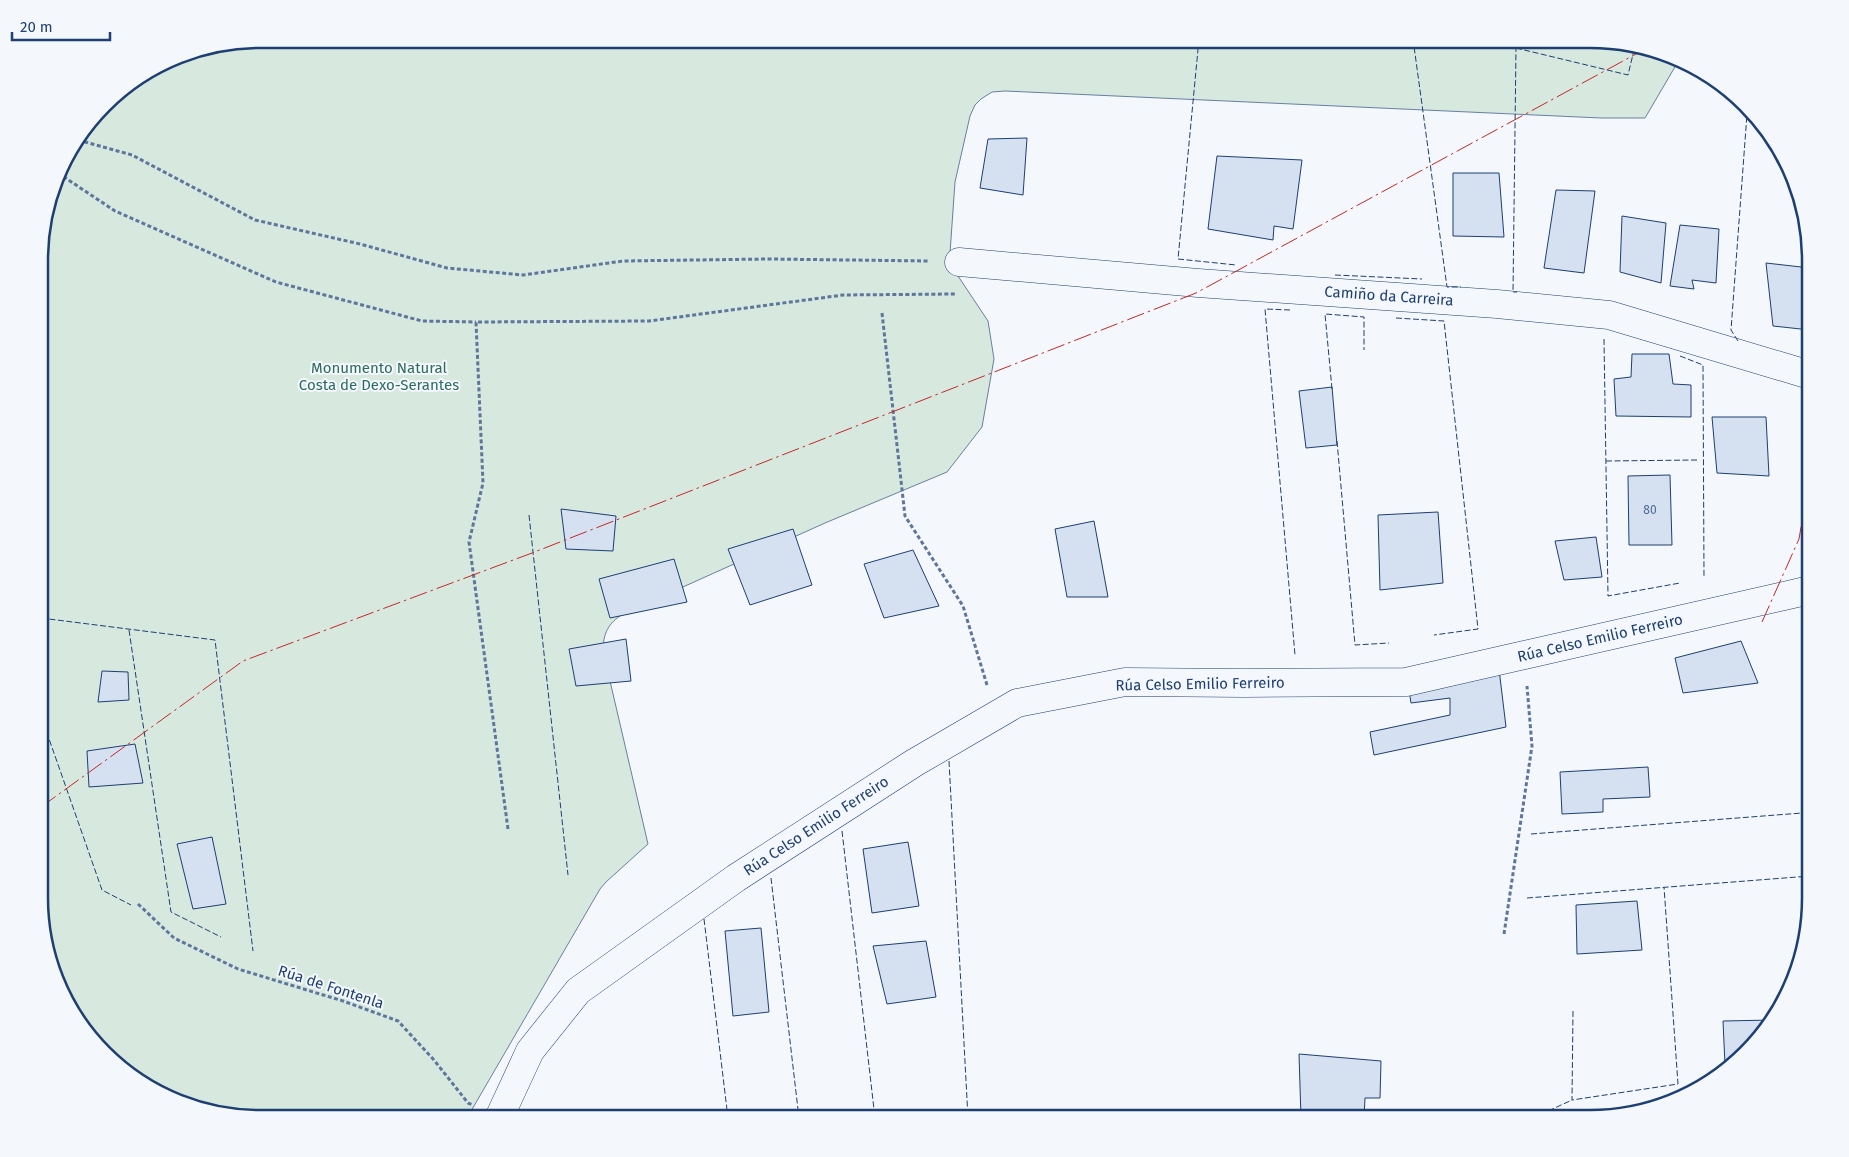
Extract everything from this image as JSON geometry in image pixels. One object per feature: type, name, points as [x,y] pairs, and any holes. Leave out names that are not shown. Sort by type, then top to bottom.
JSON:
[{"type":"street","name":"Camiño da Carreira","points":[[960,262],[1497,304],[1609,315],[1802,374]]},
{"type":"street","name":"Rúa Celso Emilio Ferreiro","points":[[503,1110],[530,1051],[578,991],[736,878],[914,763],[1017,704],[1125,682],[1406,682],[1802,592]]},
{"type":"path","points":[[83,141],[132,155],[255,220],[360,244],[447,268],[524,275],[624,261],[768,259],[960,262]]},
{"type":"path","points":[[65,177],[114,211],[276,282],[422,321],[649,321],[843,295],[960,294]]},
{"type":"path","points":[[882,313],[905,516],[963,606],[997,716]]},
{"type":"path","points":[[476,322],[483,483],[469,542],[508,829]]},
{"type":"path","points":[[1504,934],[1532,746],[1524,655]]},
{"type":"path","name":"Rúa de Fontenla","points":[[138,904],[174,938],[238,970],[343,1001],[398,1021],[434,1060],[468,1103],[475,1107]]},
{"type":"green space","name":"Monumento Natural Costa de Dexo-Serantes","points":[[246,48],[1603,48],[1644,55],[1675,66],[1645,118],[1601,118],[1005,91],[992,92],[981,99],[975,105],[970,116],[955,182],[950,253],[954,270],[988,321],[994,359],[982,427],[947,472],[825,523],[623,614],[610,625],[605,634],[603,651],[648,844],[600,889],[472,1110],[260,1110],[232,1108],[205,1102],[166,1088],[142,1074],[120,1057],[100,1037],[83,1015],[69,991],[59,965],[49,925],[48,911],[48,246],[55,205],[69,166],[83,142],[100,120],[131,91],[166,69],[192,59],[232,49]]},
{"type":"building","points":[[1027,138],[1023,195],[980,188],[988,139]]},
{"type":"building","points":[[1217,156],[1302,160],[1293,229],[1274,226],[1273,240],[1208,229]]},
{"type":"building","points":[[1453,173],[1499,173],[1504,237],[1453,236]]},
{"type":"building","points":[[1556,190],[1595,191],[1584,273],[1544,268]]},
{"type":"building","points":[[1622,216],[1666,223],[1661,283],[1620,272]]},
{"type":"building","points":[[1680,225],[1719,229],[1716,283],[1692,280],[1694,289],[1670,286]]},
{"type":"building","points":[[1766,263],[1802,267],[1802,329],[1773,326]]},
{"type":"building","points":[[1632,354],[1669,354],[1673,384],[1691,385],[1691,417],[1616,416],[1614,379],[1631,377]]},
{"type":"building","points":[[1332,387],[1337,445],[1306,448],[1299,391]]},
{"type":"building","points":[[1712,417],[1766,417],[1769,476],[1717,473]]},
{"type":"building","points":[[1670,475],[1672,545],[1629,545],[1628,476]]},
{"type":"building","points":[[561,509],[616,516],[613,551],[566,549]]},
{"type":"building","points":[[1438,512],[1443,583],[1380,590],[1378,515]]},
{"type":"building","points":[[1094,521],[1108,597],[1067,597],[1055,529]]},
{"type":"building","points":[[793,529],[812,585],[750,605],[728,549]]},
{"type":"building","points":[[1596,537],[1602,577],[1564,580],[1555,541]]},
{"type":"building","points":[[913,550],[939,606],[884,618],[864,564]]},
{"type":"building","points":[[674,559],[687,602],[610,618],[599,579]]},
{"type":"building","points":[[626,639],[631,681],[576,686],[569,649]]},
{"type":"building","points":[[1741,641],[1758,683],[1683,693],[1675,658]]},
{"type":"building","points":[[1499,669],[1506,727],[1374,755],[1370,732],[1450,715],[1450,698],[1411,703],[1409,690]]},
{"type":"building","points":[[102,671],[128,672],[129,700],[98,702]]},
{"type":"building","points":[[135,744],[143,783],[89,787],[87,751]]},
{"type":"building","points":[[1648,767],[1650,797],[1603,799],[1603,812],[1562,814],[1560,772]]},
{"type":"building","points":[[212,837],[226,904],[193,909],[177,844]]},
{"type":"building","points":[[908,842],[919,906],[872,913],[863,849]]},
{"type":"building","points":[[1637,901],[1642,950],[1577,954],[1576,905]]},
{"type":"building","points":[[761,928],[769,1012],[733,1016],[725,931]]},
{"type":"building","points":[[926,941],[936,997],[887,1004],[873,946]]},
{"type":"building","points":[[1762,1020],[1749,1037],[1725,1060],[1723,1021]]},
{"type":"building","points":[[1299,1054],[1381,1061],[1380,1098],[1365,1098],[1364,1110],[1301,1110]]},
{"type":"fence","points":[[1198,48],[1178,259],[1236,265]]},
{"type":"fence","points":[[1414,48],[1447,287],[1461,287]]},
{"type":"fence","points":[[1516,48],[1513,292],[1517,292]]},
{"type":"fence","points":[[1516,48],[1628,75],[1633,53]]},
{"type":"fence","points":[[1738,341],[1731,330],[1747,118]]},
{"type":"fence","points":[[1335,275],[1422,279]]},
{"type":"fence","points":[[1290,310],[1265,309],[1295,655]]},
{"type":"fence","points":[[1332,389],[1325,314],[1364,317],[1364,350]]},
{"type":"fence","points":[[1396,318],[1444,321],[1478,629],[1434,635]]},
{"type":"fence","points":[[1604,339],[1608,596],[1680,583]]},
{"type":"fence","points":[[1680,356],[1703,365],[1704,577]]},
{"type":"fence","points":[[1337,441],[1355,645],[1389,643]]},
{"type":"fence","points":[[1606,461],[1697,460]]},
{"type":"fence","points":[[529,515],[568,875]]},
{"type":"fence","points":[[48,619],[215,640],[253,951]]},
{"type":"fence","points":[[129,630],[171,912],[221,937]]},
{"type":"fence","points":[[48,736],[102,890],[131,905]]},
{"type":"fence","points":[[949,761],[968,1110]]},
{"type":"fence","points":[[1531,834],[1802,813]]},
{"type":"fence","points":[[842,831],[874,1110]]},
{"type":"fence","points":[[1527,898],[1802,877]]},
{"type":"fence","points":[[771,878],[798,1110]]},
{"type":"fence","points":[[1573,1011],[1572,1100],[1678,1084],[1664,887]]},
{"type":"fence","points":[[704,919],[727,1110]]},
{"type":"fence","points":[[1550,1110],[1572,1100]]},
{"type":"power","points":[[48,802],[243,661],[532,553],[1196,293],[1637,53]]},
{"type":"power","points":[[1762,622],[1799,539],[1802,522]]}]
